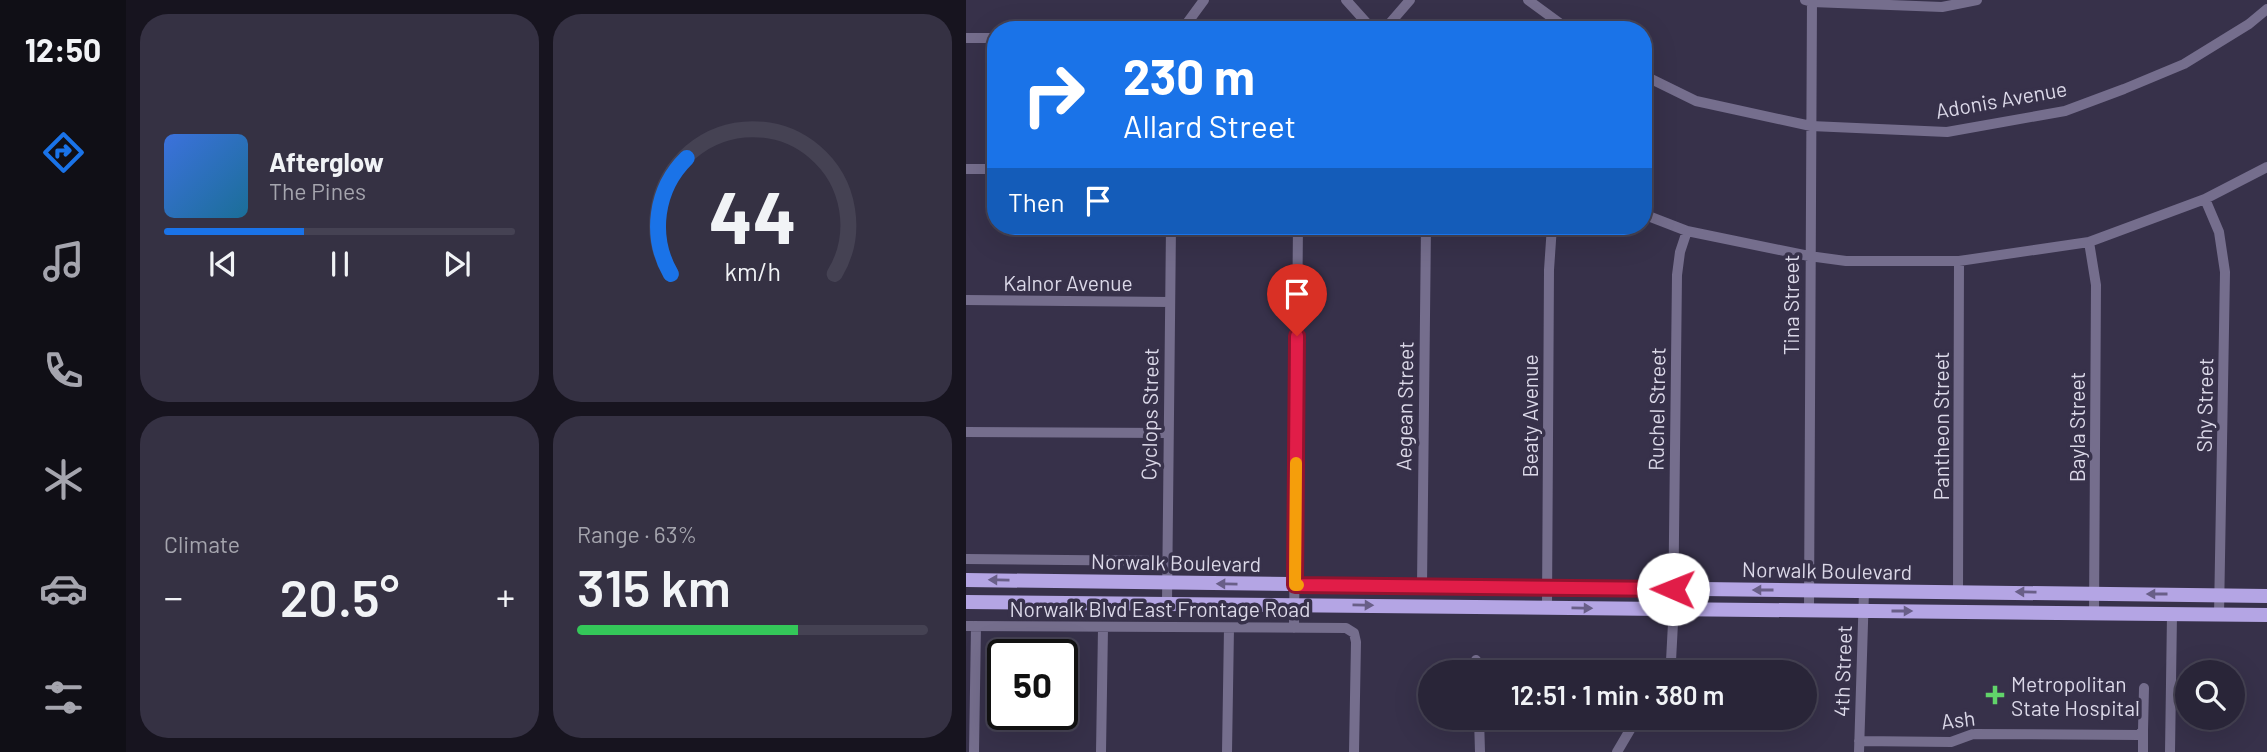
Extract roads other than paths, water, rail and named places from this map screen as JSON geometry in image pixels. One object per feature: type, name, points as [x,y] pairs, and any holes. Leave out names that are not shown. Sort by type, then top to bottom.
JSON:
[{"type":"main road","name":"Norwalk Boulevard","points":[[966,580],[2267,596]]},
{"type":"main road","name":"Norwalk Boulevard","points":[[966,601],[2267,615]]},
{"type":"street","points":[[1189,21],[1204,0]]},
{"type":"street","points":[[1346,0],[1365,21]]},
{"type":"street","points":[[1392,21],[1410,0]]},
{"type":"street","points":[[1528,0],[1557,21]]},
{"type":"street","points":[[1810,1],[1942,4],[1977,0]]},
{"type":"street","name":"Tina Street","points":[[1809,610],[1810,1]]},
{"type":"street","name":"Adonis Avenue","points":[[1652,79],[1696,101],[1811,126],[1947,132],[2065,111],[2124,89],[2184,64],[2249,24],[2267,9]]},
{"type":"street","points":[[966,38],[987,38]]},
{"type":"street","points":[[1652,217],[1687,231],[1809,256],[1846,261],[1959,261],[2090,242],[2205,199],[2267,167]]},
{"type":"street","points":[[966,169],[987,169]]},
{"type":"street","name":"Shy Street","points":[[2205,199],[2219,232],[2225,272],[2220,615]]},
{"type":"street","name":"Ruchel Street","points":[[1671,660],[1677,275],[1680,252],[1687,231]]},
{"type":"street","name":"Cyclops Street","points":[[1167,603],[1171,235]]},
{"type":"street","points":[[1294,628],[1298,235]]},
{"type":"street","name":"Aegean Street","points":[[1422,586],[1426,235]]},
{"type":"street","name":"Beaty Avenue","points":[[1547,607],[1551,235]]},
{"type":"street","name":"Bayla Street","points":[[2090,242],[2096,285],[2094,614]]},
{"type":"street","name":"Pantheon Street","points":[[1958,592],[1959,261]]},
{"type":"street","name":"Kalnor Avenue","points":[[966,300],[1170,302]]},
{"type":"street","points":[[966,432],[1168,432]]},
{"type":"street","points":[[966,559],[1167,561]]},
{"type":"street","name":"4th Street","points":[[1859,746],[1864,591]]},
{"type":"street","points":[[2170,752],[2172,614]]},
{"type":"street","points":[[971,626],[974,752]]},
{"type":"street","name":"Norwalk Blvd East Frontage Road","points":[[971,626],[1346,628],[1354,633],[1356,642],[1354,752]]},
{"type":"street","points":[[1101,752],[1103,628]]},
{"type":"street","points":[[1227,752],[1229,628]]},
{"type":"street","points":[[2143,752],[2144,688]]},
{"type":"street","points":[[1479,730],[1480,752]]},
{"type":"street","points":[[1616,752],[1630,730]]},
{"type":"street","name":"Ash","points":[[1859,746],[1951,747],[1973,734],[2134,736],[2140,735],[2143,730]]},
{"type":"place","name":"Metropolitan State Hospital","points":[[1995,695]]}]
